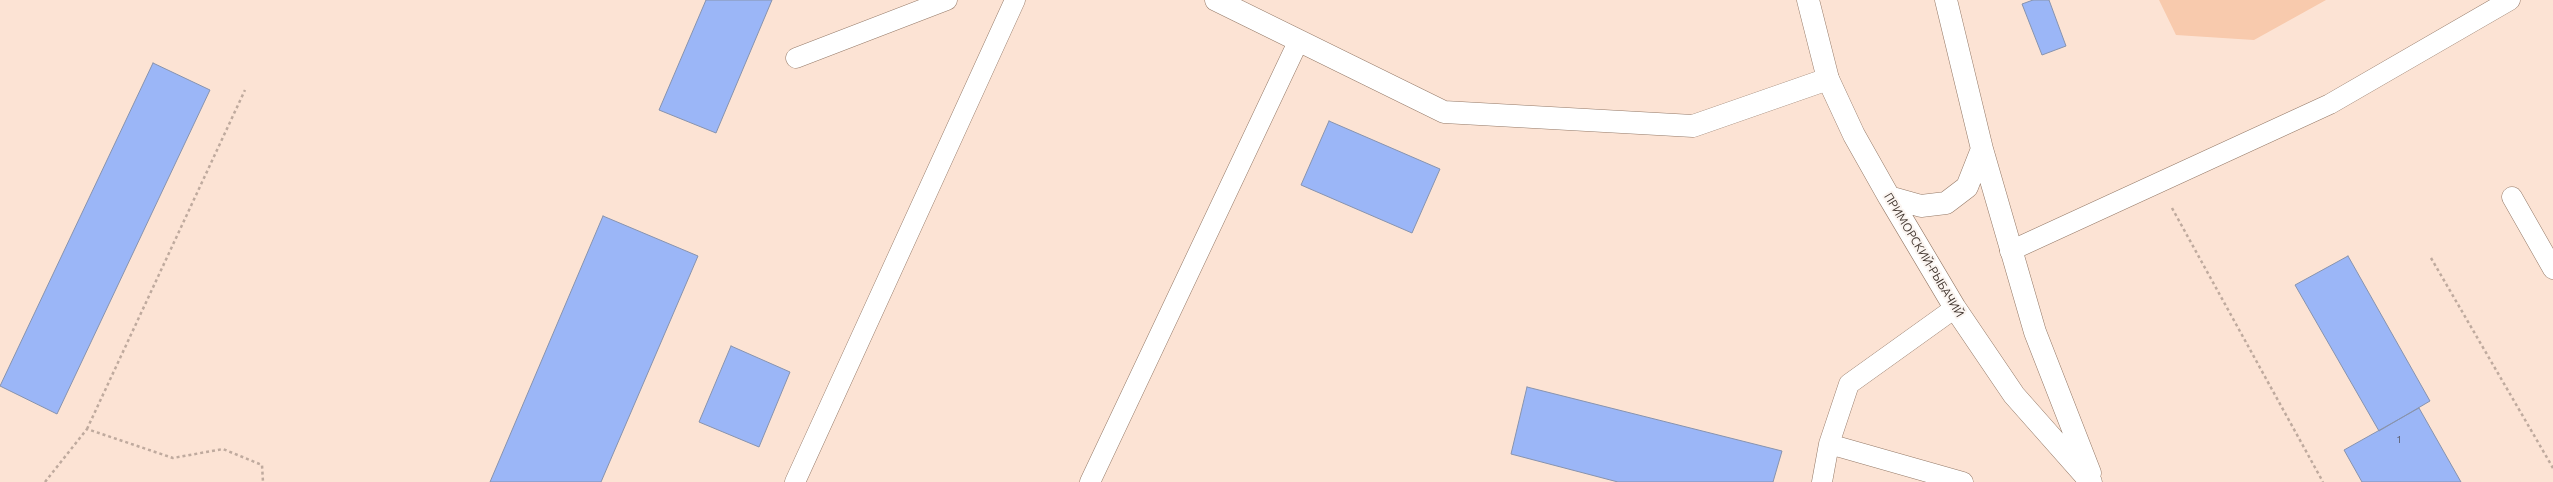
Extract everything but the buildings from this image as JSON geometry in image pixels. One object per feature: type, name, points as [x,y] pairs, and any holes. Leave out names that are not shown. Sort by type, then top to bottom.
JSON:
[{"type":"main road","points":[[1216,0],[1298,42],[1444,112],[1693,126],[1828,79]]},
{"type":"main road","name":"ПРИМОРСКИЙ-РЫБАЧИЙ","points":[[1808,0],[1828,79],[1854,135],[1889,197],[1955,308],[2014,395],[2092,482]]},
{"type":"main road","points":[[1946,0],[1982,149],[2010,252],[2035,332],[2092,482]]},
{"type":"main road","points":[[1889,197],[1921,206],[1946,202],[1967,187],[1982,149]]},
{"type":"lane","points":[[796,58],[947,0]]},
{"type":"lane","points":[[795,482],[1015,0]]},
{"type":"lane","points":[[2010,252],[2330,104],[2510,0]]},
{"type":"lane","points":[[1090,482],[1298,42]]},
{"type":"lane","points":[[2512,197],[2553,269]]},
{"type":"lane","points":[[1822,482],[1829,444],[1849,384],[1955,308]]},
{"type":"lane","points":[[1829,444],[1963,482]]},
{"type":"path","points":[[45,482],[87,429],[245,90]]},
{"type":"path","points":[[2158,183],[2323,482]]},
{"type":"path","points":[[2431,258],[2553,468]]},
{"type":"path","points":[[87,429],[173,458],[223,449],[262,465],[263,482]]},
{"type":"shaded area","points":[[2159,0],[2326,0],[2254,40],[2176,35]]}]
